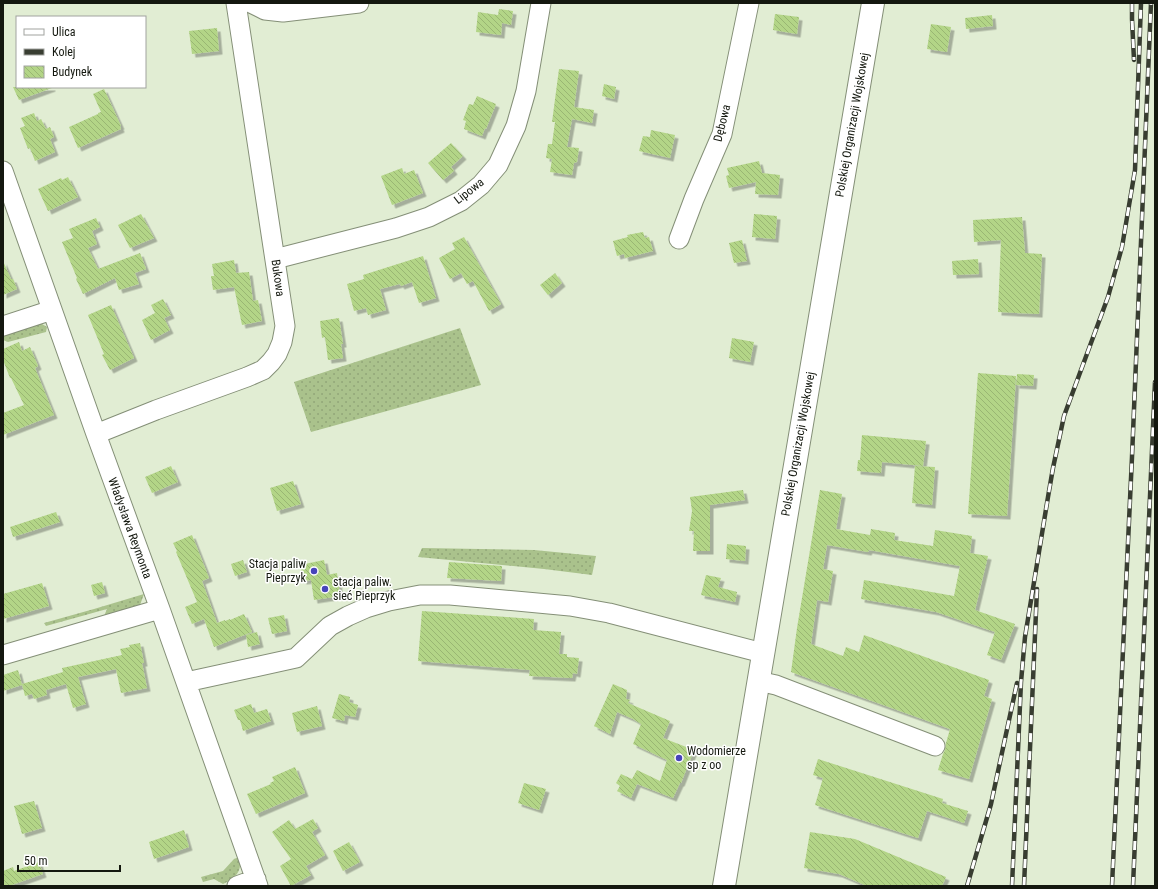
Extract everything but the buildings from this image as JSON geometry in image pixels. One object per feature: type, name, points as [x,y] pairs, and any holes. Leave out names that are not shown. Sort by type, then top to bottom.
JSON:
[{"type":"main road","name":"Polskiej Organizacji Wojskowej","points":[[724,886],[873,3]]},
{"type":"street","name":"Bukowa","points":[[96,434],[263,370],[277,354],[282,342],[285,326],[236,3]]},
{"type":"street","points":[[251,3],[265,10],[283,12],[359,3]]},
{"type":"street","name":"Lipowa","points":[[275,259],[396,228],[429,217],[461,201],[481,185],[498,165],[516,126],[526,91],[541,3]]},
{"type":"street","name":"Dębowa","points":[[679,239],[722,134],[749,3]]},
{"type":"street","name":"Władysława Reymonta","points":[[3,171],[257,883]]},
{"type":"street","points":[[3,326],[52,310]]},
{"type":"street","points":[[186,682],[296,658],[330,626],[348,616],[366,608],[389,601],[420,595],[450,595],[570,606],[609,613],[763,653]]},
{"type":"street","points":[[3,655],[160,609]]},
{"type":"street","points":[[758,681],[776,685],[935,746]]},
{"type":"street","points":[[237,886],[257,883]]},
{"type":"green space","points":[[35,323],[42,324],[47,327],[46,332],[8,342],[3,340],[3,333]]},
{"type":"green space","points":[[460,328],[481,385],[311,432],[294,382]]},
{"type":"green space","points":[[422,548],[534,550],[596,556],[592,575],[418,557]]},
{"type":"green space","points":[[144,594],[140,605],[102,621],[107,609],[46,626],[44,623],[94,609]]},
{"type":"green space","points":[[239,857],[239,871],[234,877],[223,884],[214,879],[203,882],[201,877],[223,871],[234,859]]},
{"type":"railway","points":[[1132,3],[1134,60]]},
{"type":"railway","points":[[1012,886],[1021,682],[1025,637],[1053,468],[1064,416],[1108,297],[1122,247],[1135,170],[1141,3]]},
{"type":"railway","points":[[1112,886],[1151,3]]},
{"type":"railway","points":[[1133,886],[1155,382]]},
{"type":"railway","points":[[1024,886],[1037,589]]},
{"type":"railway","points":[[967,886],[991,804],[1017,683]]},
{"type":"place","name":"Stacja paliw Pieprzyk","points":[[314,571]]},
{"type":"place","name":"stacja paliw. sieć Pieprzyk","points":[[325,589]]},
{"type":"place","name":"Wodomierze sp z oo","points":[[679,758]]}]
